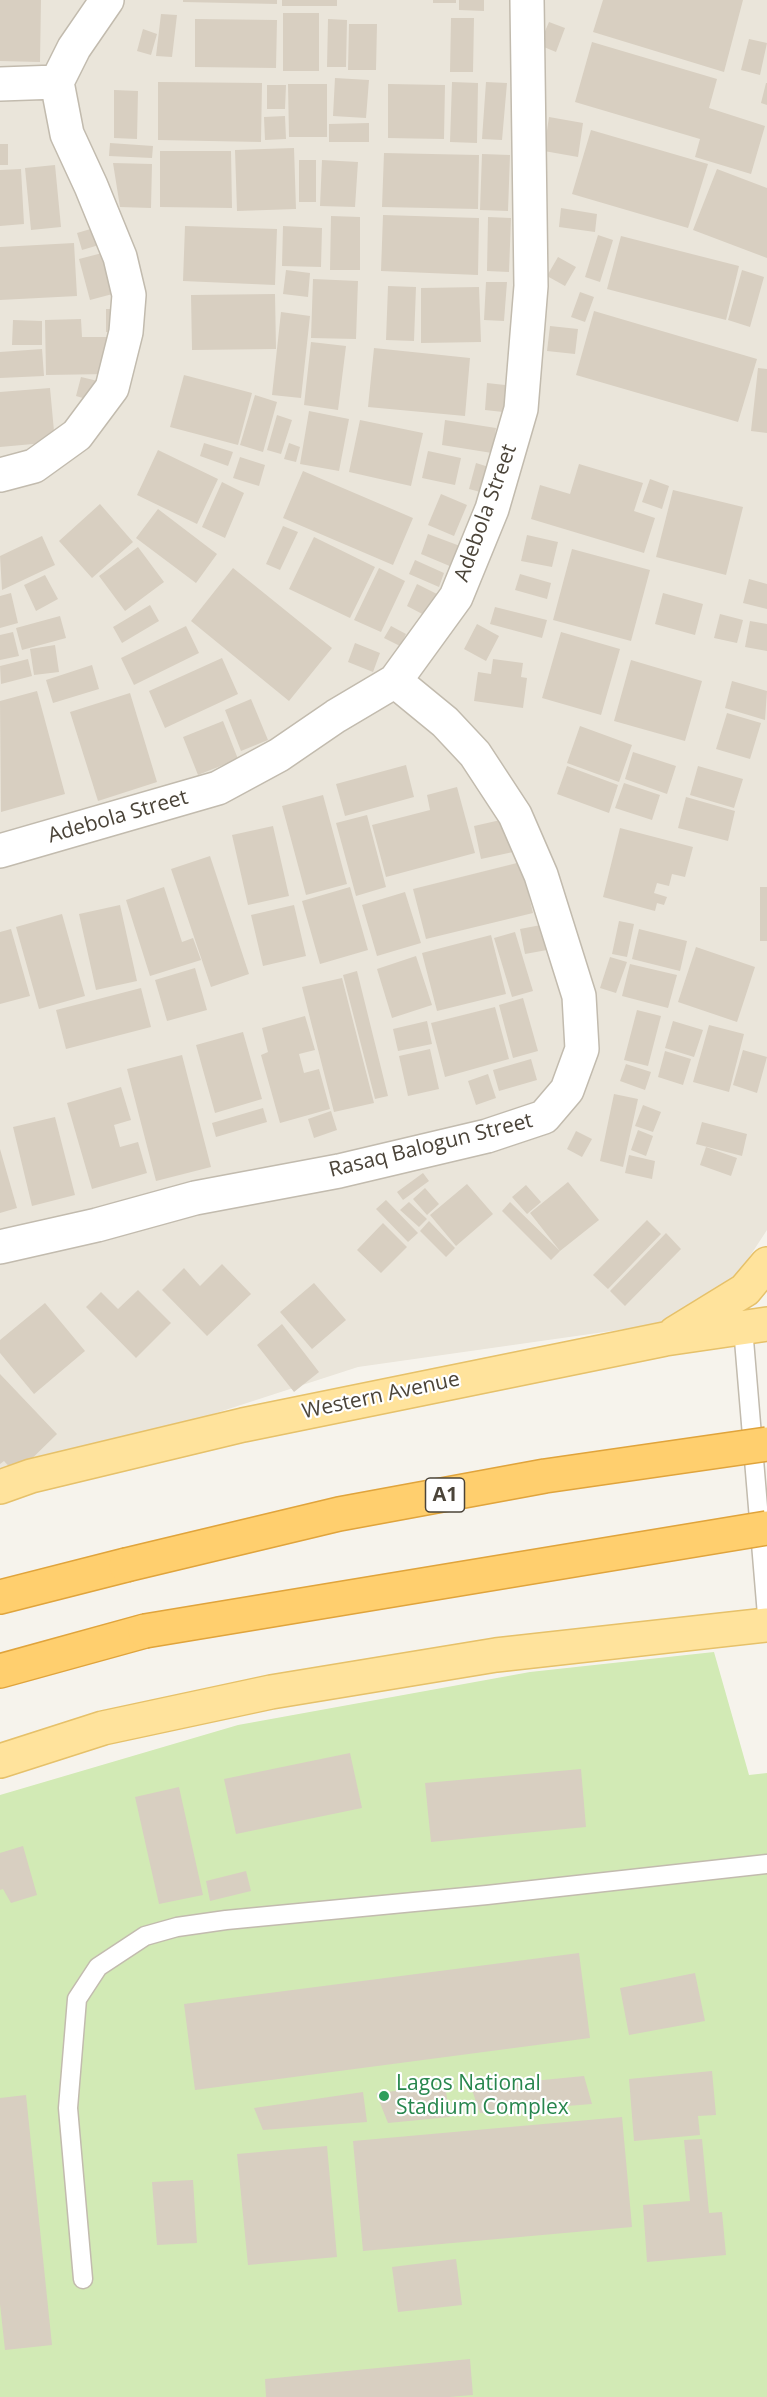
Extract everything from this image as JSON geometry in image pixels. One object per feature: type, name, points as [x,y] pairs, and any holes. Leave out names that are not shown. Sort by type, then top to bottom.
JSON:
[{"type":"highway","name":"A1","points":[[0,1597],[339,1514],[545,1476],[767,1444]]},
{"type":"highway","points":[[0,1671],[145,1631],[767,1528]]},
{"type":"main road","points":[[665,1339],[745,1290],[767,1264]]},
{"type":"main road","name":"Western Avenue","points":[[0,1487],[31,1476],[243,1425],[665,1339],[755,1326]]},
{"type":"main road","points":[[0,1761],[103,1728],[272,1692],[496,1655],[767,1625]]},
{"type":"street","points":[[0,475],[34,466],[77,435],[112,388],[126,332],[129,295],[120,257],[67,134],[57,82],[74,48],[107,0]]},
{"type":"street","name":"Adebola Street","points":[[0,851],[218,788],[279,755],[336,716],[394,681],[456,597],[492,509],[521,409],[531,286],[527,0]]},
{"type":"street","points":[[0,84],[57,82]]},
{"type":"street","name":"Rasaq Balogun Street","points":[[0,1247],[97,1225],[195,1198],[339,1171],[487,1136],[544,1117],[567,1089],[582,1049],[579,996],[541,875],[515,815],[476,754],[445,722],[394,681]]},
{"type":"lane","points":[[755,1326],[767,1615]]},
{"type":"lane","points":[[83,2279],[68,2108],[77,1999],[98,1967],[145,1936],[177,1927],[226,1920],[499,1894],[767,1864]]},
{"type":"shaded area","points":[[0,0],[767,0],[767,1230],[710,1317],[358,1367],[0,1483]]},
{"type":"green space","name":"Lagos National Stadium Complex","points":[[714,1652],[749,1775],[767,1773],[767,2397],[0,2397],[0,1795],[238,1725],[530,1672]]},
{"type":"building","points":[[0,0],[41,0],[40,62],[0,61]]},
{"type":"building","points":[[183,0],[277,0],[277,4],[183,2]]},
{"type":"building","points":[[282,0],[337,0],[337,6],[282,6]]},
{"type":"building","points":[[433,0],[456,0],[456,3],[433,3]]},
{"type":"building","points":[[459,0],[484,0],[484,11],[459,10]]},
{"type":"building","points":[[603,0],[743,0],[724,72],[593,32]]},
{"type":"building","points":[[283,13],[319,13],[319,71],[283,71]]},
{"type":"building","points":[[161,14],[177,15],[172,57],[156,56]]},
{"type":"building","points":[[451,18],[474,18],[473,72],[450,72]]},
{"type":"building","points":[[195,19],[277,20],[276,68],[195,67]]},
{"type":"building","points":[[328,19],[347,20],[346,67],[327,67]]},
{"type":"building","points":[[549,22],[565,28],[556,52],[539,45]]},
{"type":"building","points":[[349,24],[377,24],[376,70],[348,70]]},
{"type":"building","points":[[143,29],[157,34],[151,55],[137,51]]},
{"type":"building","points":[[749,39],[767,43],[760,75],[741,70]]},
{"type":"building","points":[[592,42],[717,79],[709,108],[765,126],[751,174],[695,157],[700,139],[575,102]]},
{"type":"building","points":[[335,78],[369,80],[366,118],[333,116]]},
{"type":"building","points":[[158,82],[262,83],[261,142],[158,140]]},
{"type":"building","points":[[452,82],[478,83],[477,143],[450,142]]},
{"type":"building","points":[[486,82],[507,83],[502,140],[482,139]]},
{"type":"building","points":[[767,83],[767,105],[761,103]]},
{"type":"building","points":[[288,84],[327,84],[327,137],[289,137]]},
{"type":"building","points":[[388,84],[445,85],[444,139],[388,138]]},
{"type":"building","points":[[267,85],[286,85],[285,109],[267,109]]},
{"type":"building","points":[[114,90],[138,91],[137,139],[114,138]]},
{"type":"building","points":[[285,116],[286,139],[265,140],[264,117]]},
{"type":"building","points":[[549,117],[583,123],[578,157],[544,151]]},
{"type":"building","points":[[369,123],[369,142],[329,142],[329,124]]},
{"type":"building","points":[[591,130],[708,164],[688,228],[572,194]]},
{"type":"building","points":[[110,143],[153,146],[152,158],[109,156]]},
{"type":"building","points":[[0,144],[8,144],[8,165],[0,165]]},
{"type":"building","points":[[294,148],[296,209],[237,211],[235,150]]},
{"type":"building","points":[[160,151],[231,151],[232,208],[160,207]]},
{"type":"building","points":[[384,153],[479,155],[478,209],[382,207]]},
{"type":"building","points":[[482,154],[510,155],[508,211],[480,210]]},
{"type":"building","points":[[299,160],[316,160],[316,202],[299,202]]},
{"type":"building","points":[[322,160],[358,162],[355,207],[320,206]]},
{"type":"building","points":[[113,163],[152,164],[151,208],[120,207]]},
{"type":"building","points":[[55,165],[61,227],[31,230],[25,168]]},
{"type":"building","points":[[21,169],[24,224],[0,226],[0,170]]},
{"type":"building","points":[[717,169],[767,188],[767,258],[693,230]]},
{"type":"building","points":[[561,208],[597,214],[595,232],[559,227]]},
{"type":"building","points":[[383,215],[479,218],[478,275],[381,271]]},
{"type":"building","points":[[331,216],[360,217],[360,270],[330,270]]},
{"type":"building","points":[[488,217],[511,218],[509,272],[487,271]]},
{"type":"building","points":[[185,226],[277,229],[275,285],[183,281]]},
{"type":"building","points":[[283,226],[322,228],[321,267],[282,266]]},
{"type":"building","points":[[94,228],[99,245],[82,250],[77,233]]},
{"type":"building","points":[[598,235],[613,240],[600,282],[585,277]]},
{"type":"building","points":[[621,236],[739,266],[726,320],[607,289]]},
{"type":"building","points":[[74,243],[77,296],[0,300],[0,247]]},
{"type":"building","points":[[110,251],[120,292],[90,300],[79,259]]},
{"type":"building","points":[[558,257],[576,267],[565,286],[547,276]]},
{"type":"building","points":[[286,270],[310,273],[308,297],[283,294]]},
{"type":"building","points":[[742,270],[764,277],[750,327],[728,320]]},
{"type":"building","points":[[313,279],[358,281],[356,339],[311,338]]},
{"type":"building","points":[[486,282],[507,282],[504,321],[484,320]]},
{"type":"building","points":[[388,286],[416,287],[414,341],[386,340]]},
{"type":"building","points":[[479,287],[481,342],[421,343],[421,288]]},
{"type":"building","points":[[580,292],[594,297],[585,322],[571,317]]},
{"type":"building","points":[[275,294],[276,349],[192,350],[191,295]]},
{"type":"building","points":[[106,309],[124,309],[124,331],[106,332]]},
{"type":"building","points":[[594,311],[757,359],[738,422],[576,375]]},
{"type":"building","points":[[281,312],[310,316],[301,398],[272,395]]},
{"type":"building","points":[[81,319],[82,337],[108,337],[109,374],[46,375],[45,320]]},
{"type":"building","points":[[13,320],[42,321],[42,345],[12,345]]},
{"type":"building","points":[[550,326],[578,329],[575,354],[547,351]]},
{"type":"building","points":[[311,342],[346,346],[338,410],[304,405]]},
{"type":"building","points":[[374,348],[470,358],[465,416],[368,407]]},
{"type":"building","points":[[42,349],[44,376],[0,378],[0,352]]},
{"type":"building","points":[[758,368],[767,369],[767,433],[751,431]]},
{"type":"building","points":[[184,375],[252,393],[238,445],[170,427]]},
{"type":"building","points":[[81,377],[102,382],[97,402],[76,396]]},
{"type":"building","points":[[487,383],[514,386],[512,413],[485,410]]},
{"type":"building","points":[[50,388],[55,442],[0,447],[0,392]]},
{"type":"building","points":[[255,395],[277,402],[263,452],[240,445]]},
{"type":"building","points":[[309,411],[349,419],[339,471],[300,464]]},
{"type":"building","points":[[277,415],[292,420],[281,454],[267,450]]},
{"type":"building","points":[[360,420],[423,433],[411,486],[349,472]]},
{"type":"building","points":[[445,420],[496,428],[492,453],[442,445]]},
{"type":"building","points":[[204,443],[233,452],[228,466],[200,456]]},
{"type":"building","points":[[289,443],[300,447],[296,462],[284,459]]},
{"type":"building","points":[[158,450],[218,479],[197,524],[137,495]]},
{"type":"building","points":[[428,451],[461,458],[455,485],[422,478]]},
{"type":"building","points":[[240,457],[265,465],[259,486],[233,478]]},
{"type":"building","points":[[476,463],[492,468],[484,493],[469,489]]},
{"type":"building","points":[[579,464],[643,483],[634,511],[655,518],[644,553],[531,519],[540,485],[570,494]]},
{"type":"building","points":[[303,471],[413,518],[393,565],[283,518]]},
{"type":"building","points":[[650,479],[669,486],[662,509],[642,502]]},
{"type":"building","points":[[222,482],[244,493],[225,538],[202,527]]},
{"type":"building","points":[[673,490],[743,507],[726,575],[656,557]]},
{"type":"building","points":[[441,494],[467,505],[454,536],[428,525]]},
{"type":"building","points":[[100,504],[133,542],[92,578],[59,541]]},
{"type":"building","points":[[158,509],[217,554],[196,583],[136,538]]},
{"type":"building","points":[[283,526],[298,532],[280,570],[266,564]]},
{"type":"building","points":[[428,534],[460,546],[452,567],[421,554]]},
{"type":"building","points":[[527,535],[558,542],[552,567],[521,561]]},
{"type":"building","points":[[42,536],[55,565],[2,590],[0,556]]},
{"type":"building","points":[[314,537],[375,567],[350,618],[289,589]]},
{"type":"building","points":[[138,547],[164,582],[125,611],[99,576]]},
{"type":"building","points":[[572,549],[650,570],[631,641],[553,620]]},
{"type":"building","points":[[415,560],[444,573],[439,587],[409,574]]},
{"type":"building","points":[[233,568],[332,648],[289,701],[191,621]]},
{"type":"building","points":[[379,568],[405,581],[381,632],[354,620]]},
{"type":"building","points":[[520,574],[551,583],[547,599],[515,590]]},
{"type":"building","points":[[45,575],[58,599],[36,611],[24,585]]},
{"type":"building","points":[[749,579],[767,584],[767,609],[743,603]]},
{"type":"building","points":[[417,584],[439,595],[428,617],[407,606]]},
{"type":"building","points":[[11,593],[18,623],[0,628],[0,596]]},
{"type":"building","points":[[663,593],[703,604],[695,635],[655,624]]},
{"type":"building","points":[[150,605],[159,621],[122,643],[113,627]]},
{"type":"building","points":[[495,607],[547,620],[542,638],[490,624]]},
{"type":"building","points":[[720,614],[743,620],[737,643],[714,638]]},
{"type":"building","points":[[60,616],[66,638],[22,650],[16,628]]},
{"type":"building","points":[[750,621],[767,624],[767,651],[745,647]]},
{"type":"building","points":[[477,624],[499,636],[486,661],[464,649]]},
{"type":"building","points":[[186,626],[199,653],[134,685],[121,658]]},
{"type":"building","points":[[391,626],[406,634],[400,646],[384,638]]},
{"type":"building","points":[[13,632],[19,656],[0,660],[0,635]]},
{"type":"building","points":[[561,632],[620,649],[601,715],[542,698]]},
{"type":"building","points":[[355,643],[380,653],[373,672],[348,662]]},
{"type":"building","points":[[55,645],[59,672],[34,675],[30,649]]},
{"type":"building","points":[[222,658],[238,694],[165,728],[149,691]]},
{"type":"building","points":[[28,659],[32,676],[1,684],[0,666]]},
{"type":"building","points":[[493,659],[523,663],[521,677],[527,678],[523,708],[474,701],[478,672],[491,674]]},
{"type":"building","points":[[631,660],[702,681],[685,741],[614,721]]},
{"type":"building","points":[[92,665],[99,689],[53,703],[46,680]]},
{"type":"building","points":[[732,681],[767,691],[765,720],[725,708]]},
{"type":"building","points":[[37,691],[65,794],[1,812],[0,701]]},
{"type":"building","points":[[130,693],[157,782],[98,801],[70,712]]},
{"type":"building","points":[[251,699],[268,740],[241,751],[225,710]]},
{"type":"building","points":[[727,713],[761,723],[750,759],[716,749]]},
{"type":"building","points":[[223,721],[238,759],[198,775],[183,737]]},
{"type":"building","points":[[580,726],[632,745],[619,782],[567,763]]},
{"type":"building","points":[[633,752],[676,766],[667,794],[625,779]]},
{"type":"building","points":[[406,765],[414,797],[345,816],[336,784]]},
{"type":"building","points":[[567,766],[618,785],[609,813],[557,794]]},
{"type":"building","points":[[698,766],[743,779],[734,808],[690,795]]},
{"type":"building","points":[[624,783],[660,795],[652,820],[615,808]]},
{"type":"building","points":[[457,787],[475,853],[386,877],[372,825],[430,810],[427,795]]},
{"type":"building","points":[[323,795],[347,884],[306,895],[282,806]]},
{"type":"building","points":[[686,797],[735,811],[728,841],[678,828]]},
{"type":"building","points":[[367,815],[386,887],[356,896],[336,823]]},
{"type":"building","points":[[505,819],[513,852],[481,859],[474,826]]},
{"type":"building","points":[[273,826],[289,896],[248,905],[232,835]]},
{"type":"building","points":[[620,828],[693,847],[685,877],[672,874],[669,886],[657,883],[654,893],[667,897],[664,905],[657,903],[655,911],[603,897]]},
{"type":"building","points":[[210,856],[249,974],[211,987],[171,869]]},
{"type":"building","points":[[521,862],[533,913],[426,939],[413,889]]},
{"type":"building","points":[[164,887],[182,942],[193,938],[201,960],[150,976],[126,900]]},
{"type":"building","points":[[350,887],[368,950],[320,964],[302,901]]},
{"type":"building","points":[[760,887],[767,887],[767,941],[760,941]]},
{"type":"building","points":[[405,892],[421,943],[377,956],[362,905]]},
{"type":"building","points":[[120,905],[137,981],[96,990],[79,914]]},
{"type":"building","points":[[294,905],[306,956],[263,966],[251,915]]},
{"type":"building","points":[[62,914],[85,996],[39,1009],[16,927]]},
{"type":"building","points":[[619,921],[634,924],[627,957],[612,954]]},
{"type":"building","points":[[541,925],[547,950],[525,954],[520,929]]},
{"type":"building","points":[[11,929],[30,996],[0,1004],[0,932]]},
{"type":"building","points":[[639,929],[687,941],[680,971],[632,959]]},
{"type":"building","points":[[515,932],[533,991],[512,997],[494,938]]},
{"type":"building","points":[[491,935],[506,994],[437,1011],[422,953]]},
{"type":"building","points":[[696,947],[755,967],[737,1022],[678,1002]]},
{"type":"building","points":[[416,956],[432,1005],[392,1018],[377,969]]},
{"type":"building","points":[[610,957],[627,962],[616,993],[600,988]]},
{"type":"building","points":[[630,964],[677,975],[668,1008],[622,996]]},
{"type":"building","points":[[195,968],[207,1010],[167,1021],[155,980]]},
{"type":"building","points":[[357,971],[388,1096],[375,1099],[343,975]]},
{"type":"building","points":[[342,978],[374,1103],[334,1112],[302,987]]},
{"type":"building","points":[[141,988],[151,1027],[66,1049],[56,1010]]},
{"type":"building","points":[[523,998],[538,1051],[513,1058],[499,1005]]},
{"type":"building","points":[[495,1007],[509,1059],[445,1077],[431,1023]]},
{"type":"building","points":[[637,1010],[661,1016],[648,1066],[624,1060]]},
{"type":"building","points":[[305,1016],[315,1050],[299,1054],[304,1073],[319,1069],[330,1109],[280,1123],[261,1055],[268,1052],[262,1028]]},
{"type":"building","points":[[427,1021],[432,1044],[398,1051],[393,1029]]},
{"type":"building","points":[[673,1021],[703,1030],[694,1057],[665,1048]]},
{"type":"building","points":[[709,1025],[744,1034],[729,1092],[693,1082]]},
{"type":"building","points":[[243,1032],[262,1099],[215,1113],[196,1045]]},
{"type":"building","points":[[430,1049],[439,1089],[408,1096],[399,1056]]},
{"type":"building","points":[[743,1050],[767,1057],[757,1093],[733,1085]]},
{"type":"building","points":[[665,1051],[691,1059],[683,1085],[658,1077]]},
{"type":"building","points":[[182,1055],[211,1167],[156,1181],[127,1069]]},
{"type":"building","points":[[531,1059],[537,1080],[499,1091],[493,1070]]},
{"type":"building","points":[[626,1064],[651,1072],[645,1090],[620,1081]]},
{"type":"building","points":[[488,1074],[496,1098],[476,1105],[468,1081]]},
{"type":"building","points":[[121,1087],[131,1120],[114,1125],[120,1147],[138,1142],[147,1173],[92,1189],[67,1103]]},
{"type":"building","points":[[614,1094],[638,1099],[623,1167],[600,1161]]},
{"type":"building","points":[[643,1105],[661,1112],[653,1132],[635,1126]]},
{"type":"building","points":[[263,1108],[267,1122],[216,1137],[212,1123]]},
{"type":"building","points":[[331,1111],[337,1130],[314,1138],[308,1119]]},
{"type":"building","points":[[55,1117],[75,1195],[32,1206],[13,1127]]},
{"type":"building","points":[[702,1122],[747,1134],[742,1156],[696,1144]]},
{"type":"building","points":[[638,1130],[653,1136],[646,1156],[631,1150]]},
{"type":"building","points":[[576,1131],[592,1139],[582,1157],[567,1149]]},
{"type":"building","points":[[706,1147],[737,1158],[731,1176],[700,1165]]},
{"type":"building","points":[[0,1149],[17,1208],[0,1213]]},
{"type":"building","points":[[629,1155],[655,1161],[652,1179],[625,1173]]},
{"type":"building","points":[[423,1173],[429,1181],[403,1200],[397,1192]]},
{"type":"building","points":[[568,1182],[599,1220],[560,1251],[530,1213]]},
{"type":"building","points":[[467,1184],[493,1214],[456,1246],[430,1215]]},
{"type":"building","points":[[526,1185],[541,1202],[527,1214],[512,1197]]},
{"type":"building","points":[[425,1188],[439,1204],[427,1215],[413,1199]]},
{"type":"building","points":[[386,1200],[418,1233],[408,1242],[376,1209]]},
{"type":"building","points":[[409,1202],[427,1219],[419,1227],[400,1210]]},
{"type":"building","points":[[510,1202],[560,1251],[551,1260],[502,1211]]},
{"type":"building","points":[[647,1220],[661,1234],[608,1289],[593,1275]]},
{"type":"building","points":[[429,1221],[455,1248],[446,1257],[420,1231]]},
{"type":"building","points":[[383,1223],[407,1247],[381,1273],[357,1250]]},
{"type":"building","points":[[666,1233],[681,1249],[625,1306],[610,1291]]},
{"type":"building","points":[[222,1264],[251,1294],[207,1336],[162,1290],[184,1268],[200,1286]]},
{"type":"building","points":[[314,1283],[346,1320],[312,1349],[280,1312]]},
{"type":"building","points":[[138,1290],[171,1323],[136,1358],[86,1307],[101,1292],[118,1309]]},
{"type":"building","points":[[45,1303],[85,1351],[34,1394],[0,1353],[0,1340]]},
{"type":"building","points":[[282,1324],[319,1372],[294,1392],[257,1345]]},
{"type":"building","points":[[0,1374],[57,1434],[16,1474],[4,1461],[0,1464]]},
{"type":"building","points":[[350,1753],[362,1808],[236,1834],[224,1779]]},
{"type":"building","points":[[581,1769],[586,1827],[431,1842],[425,1783]]},
{"type":"building","points":[[179,1787],[203,1895],[159,1904],[135,1797]]},
{"type":"building","points":[[23,1846],[37,1895],[11,1903],[3,1889],[0,1890],[0,1853]]},
{"type":"building","points":[[246,1871],[251,1891],[210,1901],[206,1881]]},
{"type":"building","points":[[579,1953],[590,2038],[195,2090],[184,2004]]},
{"type":"building","points":[[695,1973],[705,2021],[629,2035],[620,1988]]},
{"type":"building","points":[[712,2071],[716,2115],[698,2116],[700,2135],[634,2141],[629,2079]]},
{"type":"building","points":[[584,2076],[592,2104],[480,2113],[471,2087]]},
{"type":"building","points":[[445,2086],[450,2117],[388,2123],[376,2093]]},
{"type":"building","points":[[363,2092],[367,2122],[263,2130],[254,2108]]},
{"type":"building","points":[[26,2095],[52,2345],[5,2350],[0,2304],[0,2098]]},
{"type":"building","points":[[622,2117],[632,2227],[363,2251],[353,2141]]},
{"type":"building","points":[[702,2139],[709,2213],[722,2212],[726,2255],[647,2262],[643,2205],[690,2201],[684,2140]]},
{"type":"building","points":[[327,2146],[337,2257],[248,2265],[237,2154]]},
{"type":"building","points":[[193,2180],[197,2243],[157,2245],[152,2182]]},
{"type":"building","points":[[456,2259],[462,2305],[398,2312],[392,2267]]},
{"type":"building","points":[[470,2359],[473,2395],[266,2397],[265,2379]]},
{"type":"place","name":"Lagos National Stadium Complex","points":[[384,2096]]}]
